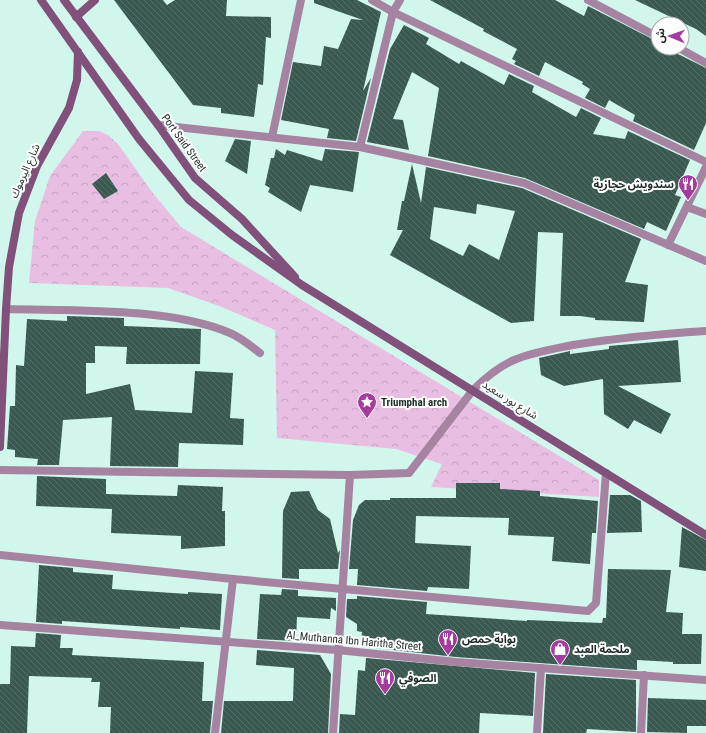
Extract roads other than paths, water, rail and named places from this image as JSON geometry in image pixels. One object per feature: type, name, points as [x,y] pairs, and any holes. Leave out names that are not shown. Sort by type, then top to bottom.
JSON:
[{"type":"main road","points":[[41,0],[139,139],[189,200],[232,235],[302,285]]},
{"type":"main road","name":"Port Said Street","points":[[64,0],[158,125],[195,178],[242,219],[302,285]]},
{"type":"main road","points":[[76,17],[95,0]]},
{"type":"main road","name":"شارع اليرموك","points":[[0,447],[3,308],[19,213],[37,166],[69,108],[77,80],[78,52]]},
{"type":"main road","name":"شارع بور سعيد","points":[[302,285],[706,535]]},
{"type":"street","points":[[272,137],[301,0]]},
{"type":"street","points":[[372,0],[393,12],[706,162]]},
{"type":"street","points":[[360,147],[393,12],[400,0]]},
{"type":"street","points":[[588,0],[650,33]]},
{"type":"street","points":[[690,54],[706,62]]},
{"type":"street","points":[[158,125],[360,147],[524,183],[706,261]]},
{"type":"street","points":[[668,245],[706,167]]},
{"type":"street","points":[[687,207],[706,214]]},
{"type":"street","points":[[3,308],[137,314],[184,321],[230,333],[260,353]]},
{"type":"street","points":[[0,470],[350,475],[409,473],[473,390],[498,368],[513,360],[529,354],[626,338],[706,331]]},
{"type":"street","points":[[0,555],[233,579],[584,611],[591,609],[596,603],[606,473]]},
{"type":"street","points":[[333,733],[337,650],[350,475]]},
{"type":"street","points":[[215,733],[233,579]]},
{"type":"street","name":"Al_Muthanna Ibn Haritha Street","points":[[0,625],[337,650],[456,662],[706,680]]},
{"type":"street","points":[[537,733],[541,668]]},
{"type":"street","points":[[640,733],[644,675]]},
{"type":"place","name":"سندويش حجازية","points":[[688,201]]},
{"type":"place","name":"Triumphal arch","points":[[367,419]]},
{"type":"place","name":"بوابة حمص","points":[[448,656]]},
{"type":"place","name":"ملحمة العبد","points":[[560,666]]},
{"type":"place","name":"الصوفي","points":[[385,695]]}]
